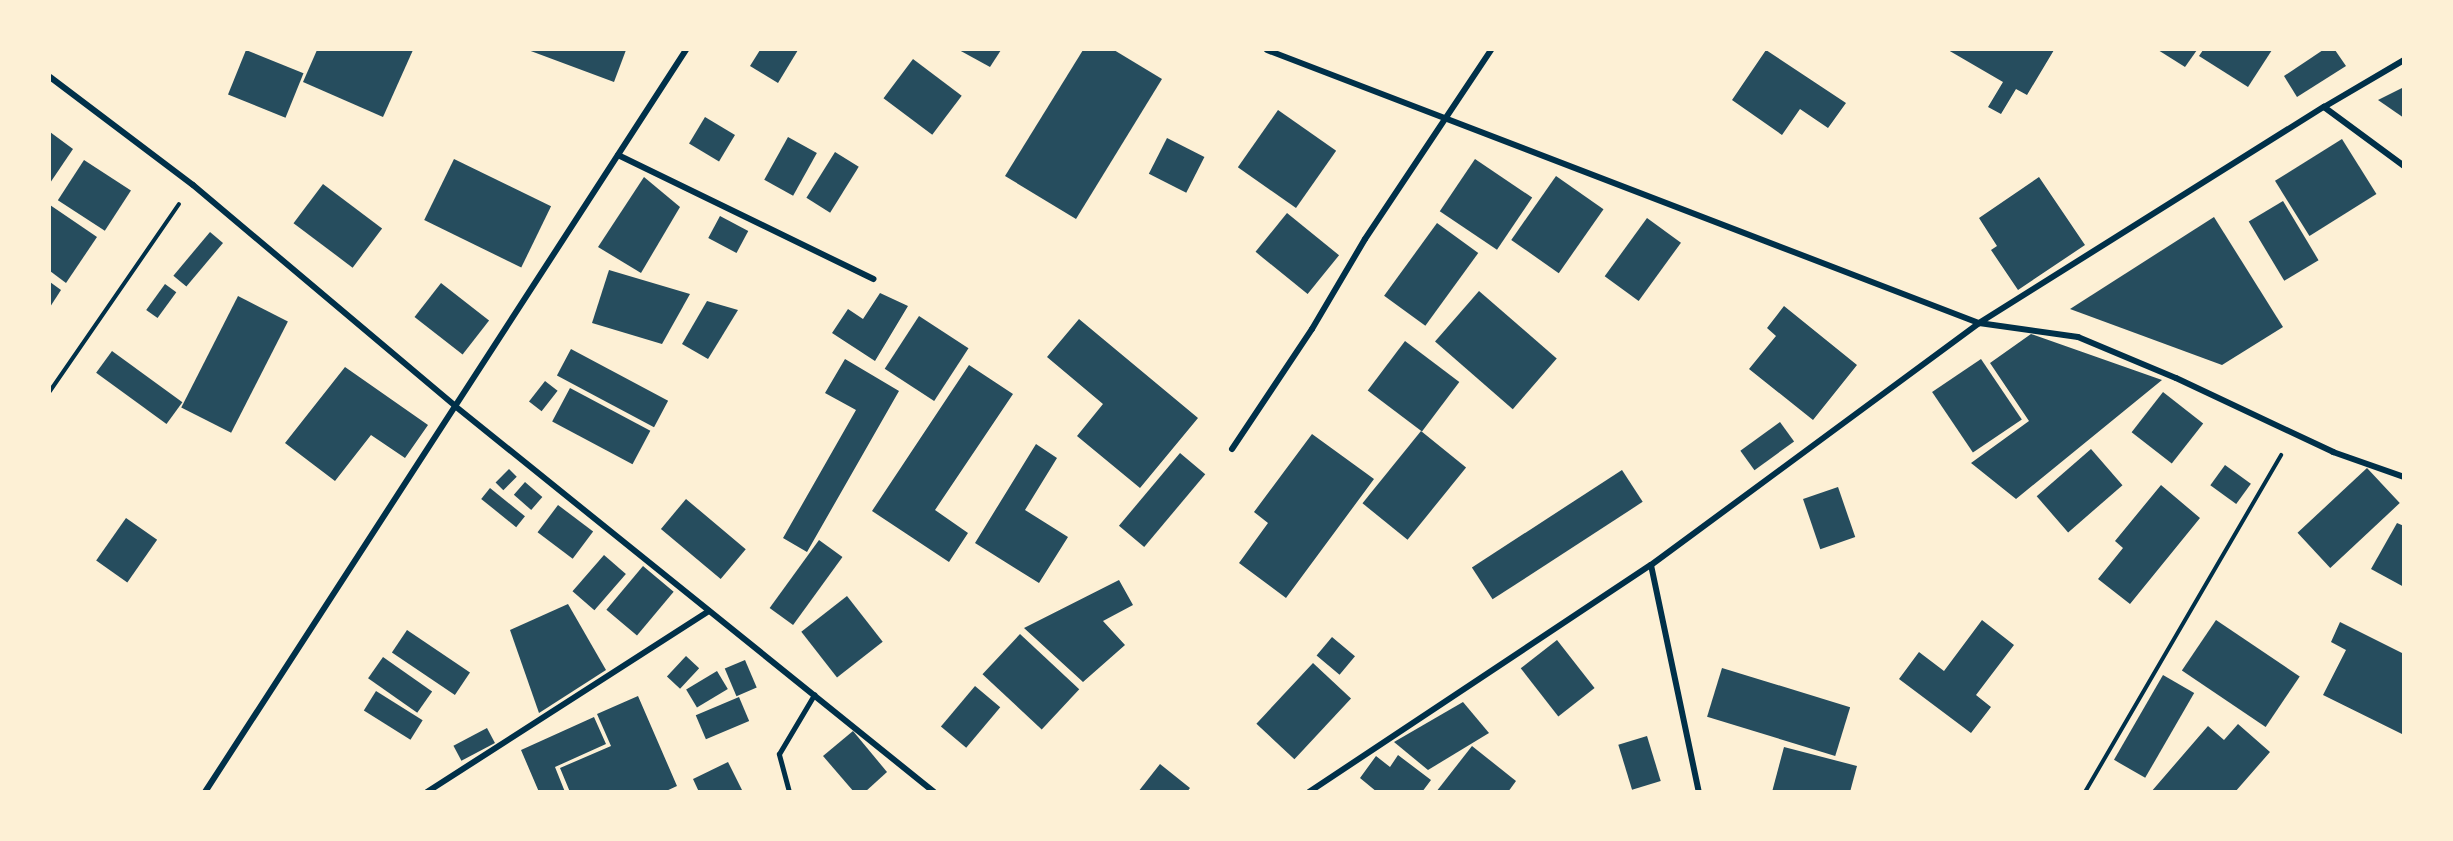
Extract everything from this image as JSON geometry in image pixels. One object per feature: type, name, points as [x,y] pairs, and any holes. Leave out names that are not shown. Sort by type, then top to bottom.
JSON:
[{"type":"street","points":[[206,792],[686,50]]},
{"type":"street","points":[[1267,50],[1978,323],[2078,337],[2176,378],[2293,434],[2403,477]]},
{"type":"street","points":[[1232,449],[1312,329],[1365,239],[1491,50]]},
{"type":"street","points":[[1309,792],[1651,565],[1978,323],[2403,60]]},
{"type":"street","points":[[50,77],[193,185],[455,406],[934,792]]},
{"type":"street","points":[[2324,107],[2403,166]]},
{"type":"street","points":[[618,154],[873,279]]},
{"type":"street","points":[[1651,565],[1699,792]]},
{"type":"street","points":[[427,792],[709,611]]},
{"type":"lane","points":[[789,792],[779,754],[814,695]]},
{"type":"path","points":[[50,391],[193,185]]},
{"type":"path","points":[[2085,792],[2293,434]]},
{"type":"building","points":[[246,50],[303,73],[286,118],[228,95]]},
{"type":"building","points":[[317,50],[413,50],[383,117],[303,82]]},
{"type":"building","points":[[528,50],[626,50],[614,82]]},
{"type":"building","points":[[760,50],[798,50],[778,83],[750,66]]},
{"type":"building","points":[[959,50],[1001,50],[990,67]]},
{"type":"building","points":[[1083,50],[1114,50],[1162,79],[1076,219],[1005,176]]},
{"type":"building","points":[[1766,50],[1846,103],[1828,128],[1800,109],[1782,135],[1732,100]]},
{"type":"building","points":[[1948,50],[2054,50],[2027,95],[2016,89],[2001,114],[1988,107],[2003,82]]},
{"type":"building","points":[[2158,50],[2197,50],[2185,67]]},
{"type":"building","points":[[2203,50],[2272,50],[2248,87],[2199,56]]},
{"type":"building","points":[[2323,50],[2335,50],[2346,66],[2297,97],[2284,76]]},
{"type":"building","points":[[913,59],[962,96],[932,135],[884,98]]},
{"type":"building","points":[[2404,87],[2404,118],[2378,100]]},
{"type":"building","points":[[1278,110],[1336,151],[1296,208],[1238,167]]},
{"type":"building","points":[[705,117],[735,135],[719,162],[689,144]]},
{"type":"building","points":[[50,132],[73,149],[50,183]]},
{"type":"building","points":[[788,137],[817,153],[793,196],[764,180]]},
{"type":"building","points":[[1167,138],[1204,157],[1186,193],[1149,174]]},
{"type":"building","points":[[2342,139],[2376,194],[2309,236],[2275,181]]},
{"type":"building","points":[[835,152],[859,167],[830,213],[806,198]]},
{"type":"building","points":[[454,159],[551,206],[521,267],[424,220]]},
{"type":"building","points":[[1475,159],[1532,198],[1497,250],[1440,211]]},
{"type":"building","points":[[84,160],[131,190],[105,231],[58,200]]},
{"type":"building","points":[[1556,176],[1604,209],[1559,273],[1511,240]]},
{"type":"building","points":[[644,177],[680,207],[641,273],[598,247]]},
{"type":"building","points":[[2039,177],[2085,245],[2018,290],[1991,250],[1997,246],[1979,218]]},
{"type":"building","points":[[323,184],[382,229],[353,268],[294,223]]},
{"type":"building","points":[[2283,201],[2319,260],[2284,281],[2249,222]]},
{"type":"building","points":[[50,205],[97,237],[66,283],[50,271]]},
{"type":"building","points":[[1287,213],[1339,255],[1308,294],[1256,252]]},
{"type":"building","points":[[720,216],[748,231],[737,253],[708,238]]},
{"type":"building","points":[[2214,217],[2283,327],[2222,365],[2070,309]]},
{"type":"building","points":[[1647,218],[1681,243],[1639,301],[1605,276]]},
{"type":"building","points":[[1437,223],[1478,253],[1425,326],[1384,296]]},
{"type":"building","points":[[210,232],[223,243],[186,287],[173,276]]},
{"type":"building","points":[[609,270],[690,294],[662,344],[592,323]]},
{"type":"building","points":[[50,282],[61,290],[50,307]]},
{"type":"building","points":[[441,283],[489,321],[463,354],[415,317]]},
{"type":"building","points":[[165,284],[176,292],[158,318],[146,310]]},
{"type":"building","points":[[1479,291],[1557,359],[1513,409],[1435,342]]},
{"type":"building","points":[[880,293],[908,306],[875,361],[832,333],[848,309],[863,319]]},
{"type":"building","points":[[238,296],[288,321],[231,433],[181,407]]},
{"type":"building","points":[[707,301],[738,310],[708,359],[682,344]]},
{"type":"building","points":[[1784,306],[1857,365],[1813,420],[1749,369],[1776,336],[1767,328]]},
{"type":"building","points":[[919,316],[968,348],[934,401],[885,369]]},
{"type":"building","points":[[1079,319],[1198,418],[1140,488],[1077,436],[1103,404],[1047,357]]},
{"type":"building","points":[[2031,334],[2162,380],[2016,499],[1971,463],[2029,421],[1990,363]]},
{"type":"building","points":[[1405,341],[1459,382],[1422,431],[1368,391]]},
{"type":"building","points":[[571,349],[668,401],[654,427],[557,375]]},
{"type":"building","points":[[112,351],[182,402],[167,424],[96,373]]},
{"type":"building","points":[[845,359],[899,391],[807,552],[783,538],[856,410],[825,393]]},
{"type":"building","points":[[1981,359],[2022,420],[1973,453],[1932,392]]},
{"type":"building","points":[[969,365],[1013,394],[935,510],[968,533],[949,562],[872,511]]},
{"type":"building","points":[[345,367],[428,425],[405,458],[371,435],[335,481],[285,443]]},
{"type":"building","points":[[545,381],[558,391],[542,411],[529,401]]},
{"type":"building","points":[[570,388],[650,431],[633,464],[552,422]]},
{"type":"building","points":[[2163,392],[2203,423],[2172,464],[2132,432]]},
{"type":"building","points":[[1780,422],[1794,441],[1754,470],[1740,451]]},
{"type":"building","points":[[1421,431],[1466,468],[1408,540],[1362,503]]},
{"type":"building","points":[[1312,434],[1374,479],[1286,598],[1239,563],[1268,523],[1254,512]]},
{"type":"building","points":[[1036,444],[1057,458],[1025,510],[1068,537],[1039,583],[975,543]]},
{"type":"building","points":[[2091,449],[2122,485],[2068,532],[2037,496]]},
{"type":"building","points":[[1180,453],[1205,474],[1144,547],[1119,526]]},
{"type":"building","points":[[2225,465],[2251,484],[2236,504],[2210,485]]},
{"type":"building","points":[[2367,468],[2400,503],[2330,568],[2298,533]]},
{"type":"building","points":[[509,469],[517,477],[503,490],[496,482]]},
{"type":"building","points":[[1622,470],[1643,502],[1493,599],[1472,567]]},
{"type":"building","points":[[525,482],[542,497],[531,510],[514,495]]},
{"type":"building","points":[[2161,485],[2200,518],[2130,604],[2098,579],[2123,548],[2115,541]]},
{"type":"building","points":[[1838,487],[1855,537],[1820,549],[1803,499]]},
{"type":"building","points":[[490,488],[525,516],[516,527],[481,499]]},
{"type":"building","points":[[686,499],[746,549],[721,579],[661,529]]},
{"type":"building","points":[[558,505],[593,531],[573,559],[538,532]]},
{"type":"building","points":[[126,518],[157,540],[127,582],[96,561]]},
{"type":"building","points":[[2397,523],[2404,526],[2404,587],[2371,569]]},
{"type":"building","points":[[819,540],[842,557],[793,625],[770,608]]},
{"type":"building","points":[[604,555],[626,574],[594,610],[573,591]]},
{"type":"building","points":[[643,566],[674,592],[637,635],[606,610]]},
{"type":"building","points":[[1119,580],[1133,605],[1103,621],[1125,645],[1083,682],[1024,628]]},
{"type":"building","points":[[847,596],[883,642],[837,677],[801,632]]},
{"type":"building","points":[[568,604],[606,670],[539,713],[510,630]]},
{"type":"building","points":[[1982,620],[2014,645],[1976,695],[1991,707],[1971,733],[1899,679],[1919,652],[1944,671]]},
{"type":"building","points":[[2216,620],[2300,676],[2266,727],[2182,671]]},
{"type":"building","points":[[2340,622],[2404,654],[2404,735],[2323,695],[2346,650],[2331,642]]},
{"type":"building","points":[[407,630],[470,672],[455,695],[392,652]]},
{"type":"building","points":[[1020,634],[1079,689],[1042,729],[982,674]]},
{"type":"building","points":[[1332,637],[1355,656],[1340,675],[1317,655]]},
{"type":"building","points":[[1557,640],[1595,688],[1558,716],[1521,668]]},
{"type":"building","points":[[686,656],[699,668],[680,689],[667,676]]},
{"type":"building","points":[[383,657],[432,691],[417,713],[368,678]]},
{"type":"building","points":[[745,660],[757,688],[736,696],[725,669]]},
{"type":"building","points":[[1313,663],[1351,698],[1294,759],[1256,724]]},
{"type":"building","points":[[1722,668],[1850,707],[1835,756],[1707,717]]},
{"type":"building","points":[[717,671],[728,689],[697,708],[686,690]]},
{"type":"building","points":[[2163,675],[2194,693],[2145,778],[2114,760]]},
{"type":"building","points":[[975,686],[1000,707],[966,748],[941,727]]},
{"type":"building","points":[[376,691],[423,720],[410,740],[364,711]]},
{"type":"building","points":[[638,696],[677,786],[664,792],[570,792],[560,768],[611,746],[597,714]]},
{"type":"building","points":[[739,697],[749,721],[706,739],[696,715]]},
{"type":"building","points":[[1463,702],[1489,733],[1428,770],[1394,742]]},
{"type":"building","points":[[594,717],[606,744],[555,767],[565,792],[539,792],[521,750]]},
{"type":"building","points":[[2238,724],[2270,752],[2235,792],[2151,792],[2208,726],[2224,740]]},
{"type":"building","points":[[487,728],[495,743],[461,761],[453,746]]},
{"type":"building","points":[[853,731],[887,772],[865,792],[854,792],[823,756]]},
{"type":"building","points":[[1647,736],[1661,781],[1632,790],[1618,745]]},
{"type":"building","points":[[1472,746],[1516,781],[1508,792],[1436,792]]},
{"type":"building","points":[[1784,747],[1857,766],[1850,792],[1772,792]]},
{"type":"building","points":[[1398,755],[1431,780],[1422,792],[1377,792],[1360,778],[1376,756],[1390,767]]},
{"type":"building","points":[[728,762],[742,790],[699,792],[693,779]]},
{"type":"building","points":[[1160,764],[1190,788],[1187,792],[1138,792]]}]
